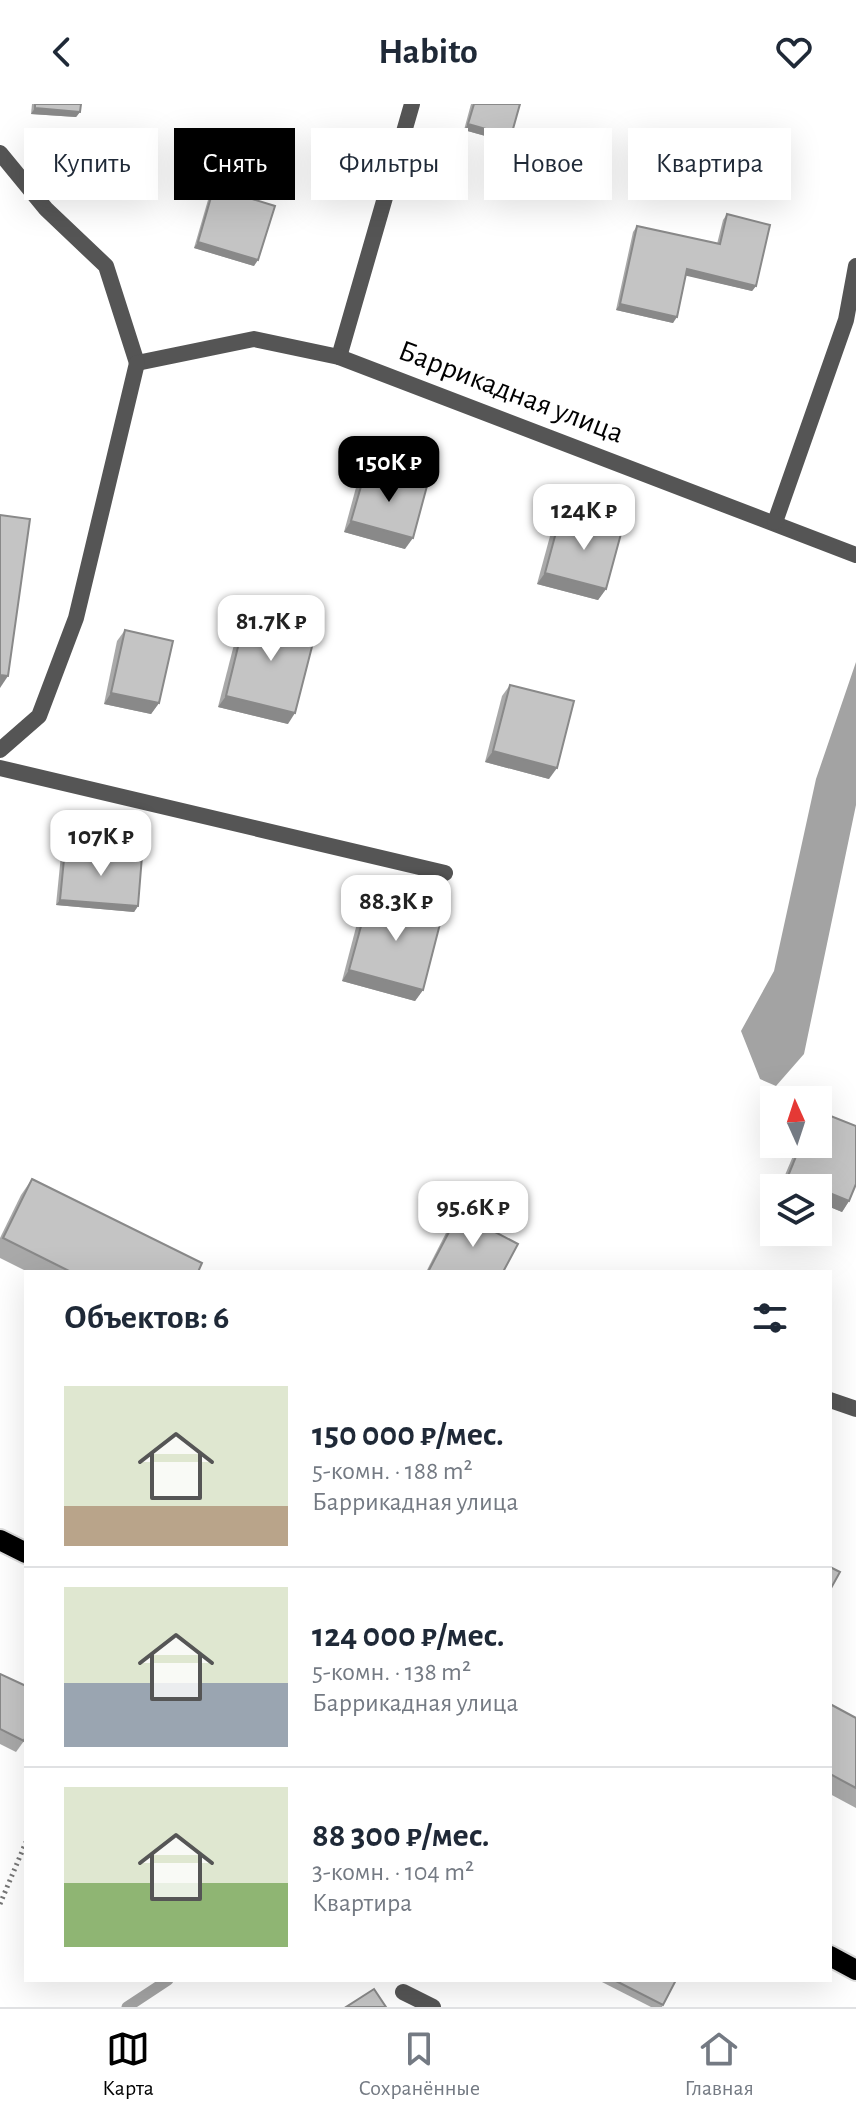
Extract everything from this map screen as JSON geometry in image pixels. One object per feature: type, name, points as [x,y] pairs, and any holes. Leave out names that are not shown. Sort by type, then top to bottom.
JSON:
[{"type":"main road","points":[[0,1540],[24,1552]]},
{"type":"main road","points":[[832,1957],[856,1970]]},
{"type":"street","points":[[339,357],[412,104]]},
{"type":"street","points":[[0,153],[46,209],[106,266],[137,363],[76,618],[39,716],[0,750]]},
{"type":"street","points":[[775,522],[846,320],[856,266]]},
{"type":"street","name":"Баррикадная улица","points":[[137,363],[254,339],[339,357],[856,555]]},
{"type":"street","points":[[0,768],[445,873]]},
{"type":"street","points":[[832,1401],[856,1409]]},
{"type":"street","points":[[403,1992],[433,2007]]},
{"type":"path","points":[[0,1904],[24,1847]]},
{"type":"shaded area","points":[[856,662],[856,805],[804,1054],[776,1086],[760,1079],[741,1031],[774,971],[816,779]]},
{"type":"building","points":[[35,104],[81,104],[80,112],[35,108]]},
{"type":"building","points":[[474,104],[520,104],[513,128],[484,128],[468,124]]},
{"type":"building","points":[[210,200],[256,200],[275,206],[258,260],[198,242]]},
{"type":"building","points":[[727,214],[770,225],[756,286],[687,269],[677,317],[620,304],[637,226],[720,244]]},
{"type":"building","points":[[366,469],[427,486],[413,538],[351,521]]},
{"type":"building","points":[[561,514],[622,530],[606,589],[545,573]]},
{"type":"building","points":[[0,515],[30,519],[8,676],[0,675]]},
{"type":"building","points":[[246,614],[316,631],[295,713],[226,696]]},
{"type":"building","points":[[125,630],[173,641],[159,703],[111,693]]},
{"type":"building","points":[[510,685],[574,701],[557,768],[493,751]]},
{"type":"building","points":[[65,849],[142,856],[138,906],[60,900]]},
{"type":"building","points":[[369,897],[442,916],[423,990],[349,970]]},
{"type":"building","points":[[832,1117],[856,1126],[856,1184],[849,1201],[832,1194],[832,1174],[789,1174],[795,1158],[832,1158]]},
{"type":"building","points":[[32,1179],[202,1263],[199,1270],[67,1270],[3,1238]]},
{"type":"building","points":[[459,1213],[518,1244],[504,1270],[429,1270]]},
{"type":"building","points":[[832,1568],[840,1572],[832,1586]]},
{"type":"building","points":[[0,1674],[24,1685],[24,1741],[0,1729]]},
{"type":"building","points":[[832,1705],[856,1718],[856,1788],[832,1775]]},
{"type":"building","points":[[618,1982],[675,1982],[663,2005]]},
{"type":"building","points":[[374,1989],[386,2007],[346,2007]]},
{"type":"waterway","points":[[127,2007],[165,1982]]}]
